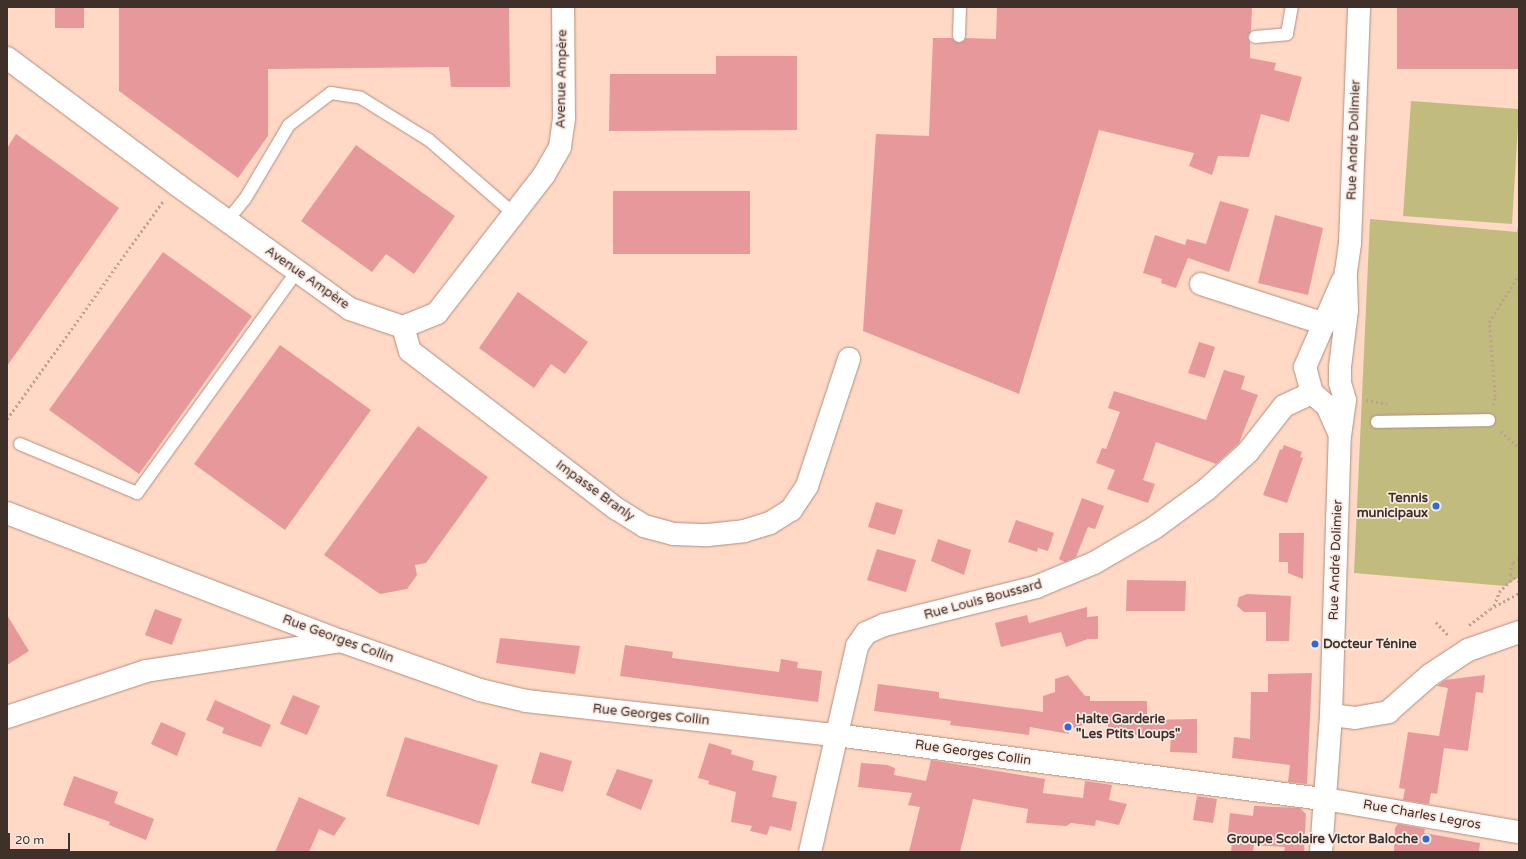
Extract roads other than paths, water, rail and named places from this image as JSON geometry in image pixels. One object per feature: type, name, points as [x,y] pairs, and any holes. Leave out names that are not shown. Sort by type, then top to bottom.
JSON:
[{"type":"street","name":"Avenue Ampère","points":[[7,58],[176,184],[350,308],[403,327],[437,313],[544,176],[560,147],[564,117],[563,7]]},
{"type":"street","name":"Rue André Dolimier","points":[[1321,852],[1331,715],[1340,436],[1345,400],[1340,383],[1342,344],[1347,310],[1346,272],[1350,243],[1359,7]]},
{"type":"street","name":"Rue André Dolimier","points":[[1340,436],[1327,406],[1312,393],[1305,367],[1326,324],[1346,272]]},
{"type":"street","points":[[1201,284],[1326,324],[1342,344]]},
{"type":"street","name":"Impasse Branly","points":[[403,327],[410,351],[604,500],[644,526],[674,534],[708,535],[744,531],[770,523],[791,510],[807,486],[849,359]]},
{"type":"street","name":"Rue Louis Boussard","points":[[810,852],[857,646],[866,633],[884,625],[1036,587],[1094,563],[1154,528],[1206,490],[1248,452],[1284,406],[1312,393]]},
{"type":"street","name":"Rue Georges Collin","points":[[7,513],[214,590],[340,641],[480,690],[526,701],[836,735],[1324,799]]},
{"type":"street","points":[[1331,715],[1355,718],[1388,712],[1430,675],[1468,650],[1519,632]]},
{"type":"street","points":[[7,717],[146,671],[340,641]]},
{"type":"street","name":"Rue Charles Legros","points":[[1324,799],[1519,832]]},
{"type":"lane","points":[[959,36],[960,7]]},
{"type":"lane","points":[[1255,37],[1287,34],[1292,7]]},
{"type":"lane","points":[[228,221],[245,199],[290,125],[331,93],[361,98],[429,140],[514,214]]},
{"type":"lane","points":[[20,444],[137,493],[297,271]]},
{"type":"lane","points":[[1377,422],[1489,420]]},
{"type":"place","name":"Tennis municipaux","points":[[1436,506]]},
{"type":"place","name":"Docteur Ténine","points":[[1315,644]]},
{"type":"place","name":"Halte Garderie \"Les Ptits Loups\"","points":[[1068,727]]},
{"type":"place","name":"Groupe Scolaire Victor Baloche","points":[[1426,839]]}]
